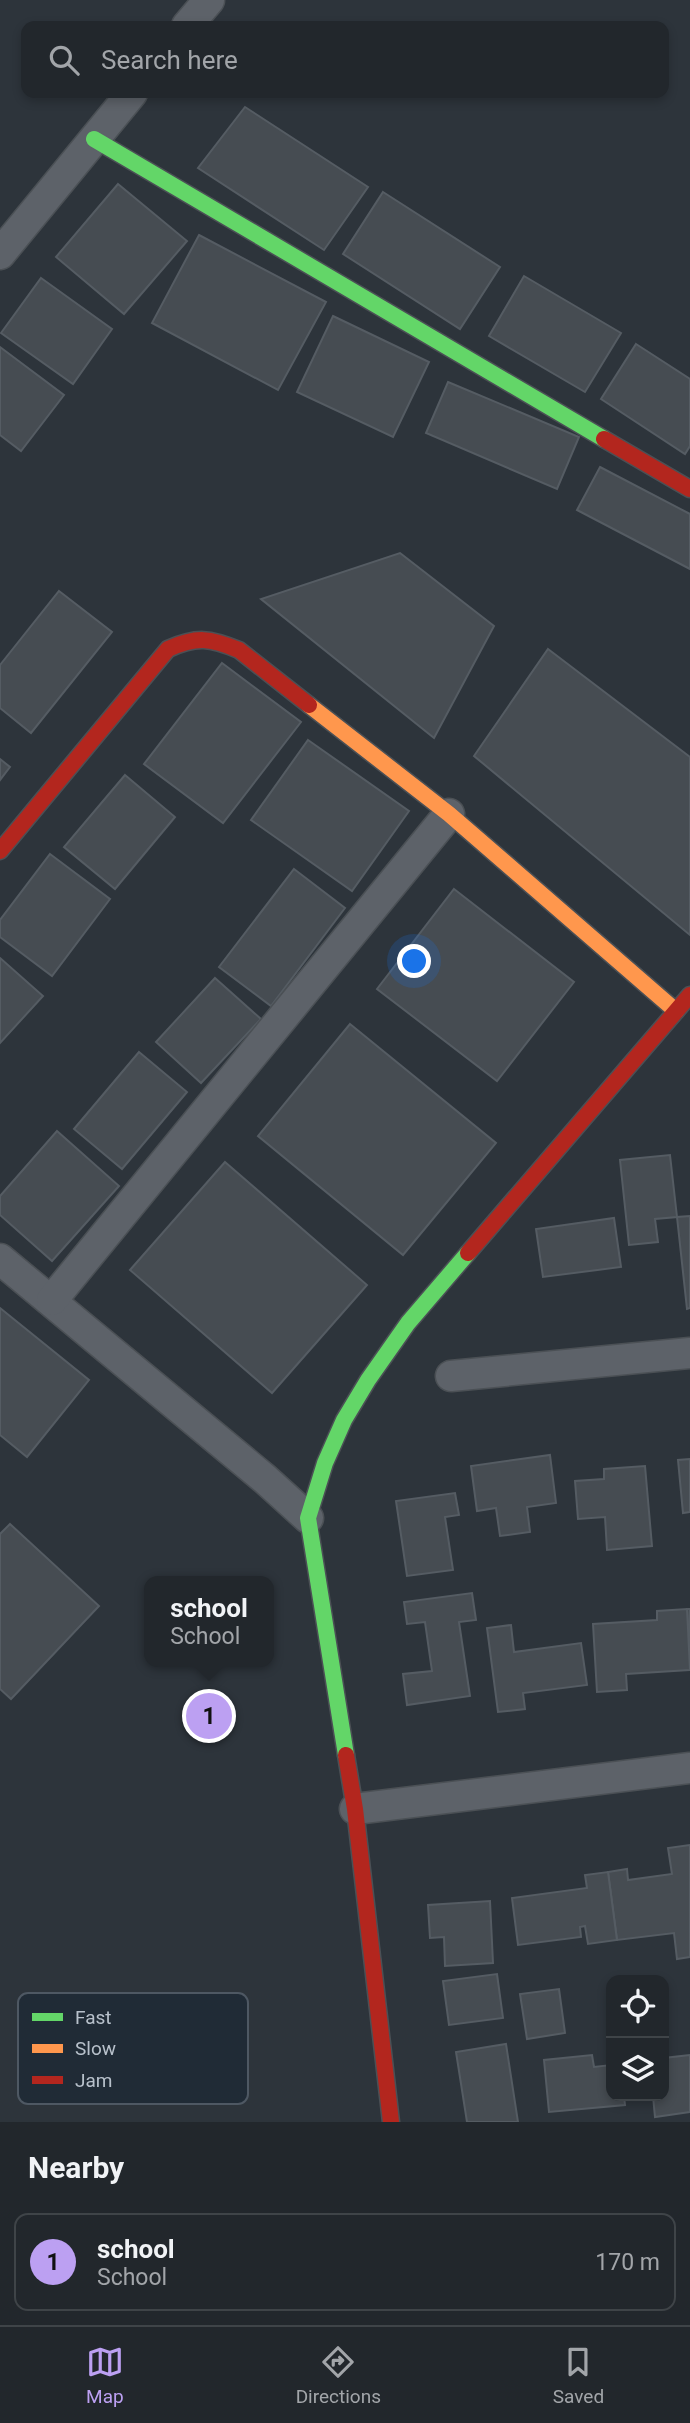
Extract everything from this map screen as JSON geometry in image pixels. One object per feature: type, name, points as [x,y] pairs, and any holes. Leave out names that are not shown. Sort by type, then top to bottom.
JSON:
[{"type":"street","points":[[191,21],[209,0]]},
{"type":"street","points":[[0,254],[128,98]]},
{"type":"street","points":[[94,139],[690,489]]},
{"type":"street","points":[[0,851],[168,649],[187,640],[213,639],[239,650],[449,814],[676,1011]]},
{"type":"street","points":[[52,1300],[449,814]]},
{"type":"street","points":[[391,2122],[355,1809],[308,1518],[325,1463],[344,1420],[408,1323],[690,995]]},
{"type":"street","points":[[0,1259],[265,1479],[308,1518]]},
{"type":"street","points":[[451,1376],[690,1353]]},
{"type":"street","points":[[355,1809],[690,1769]]},
{"type":"building","points":[[245,107],[368,187],[324,250],[198,168]]},
{"type":"building","points":[[118,184],[187,241],[124,314],[56,257]]},
{"type":"building","points":[[383,192],[500,267],[460,329],[343,254]]},
{"type":"building","points":[[199,235],[326,302],[278,390],[152,323]]},
{"type":"building","points":[[524,276],[621,333],[585,392],[489,336]]},
{"type":"building","points":[[41,278],[112,329],[73,384],[1,333]]},
{"type":"building","points":[[333,316],[429,362],[393,437],[297,392]]},
{"type":"building","points":[[636,344],[690,379],[690,446],[685,454],[601,399]]},
{"type":"building","points":[[0,347],[64,395],[21,451],[0,435]]},
{"type":"building","points":[[448,382],[579,437],[557,489],[426,433]]},
{"type":"building","points":[[600,467],[690,514],[690,569],[577,510]]},
{"type":"building","points":[[400,553],[494,626],[434,738],[261,599]]},
{"type":"building","points":[[59,591],[112,632],[31,733],[0,708],[0,665]]},
{"type":"building","points":[[548,649],[690,757],[690,935],[474,756]]},
{"type":"building","points":[[222,663],[301,722],[223,823],[144,764]]},
{"type":"building","points":[[308,740],[409,811],[352,891],[251,820]]},
{"type":"building","points":[[0,759],[10,767],[0,780]]},
{"type":"building","points":[[125,775],[175,817],[115,889],[64,847]]},
{"type":"building","points":[[50,854],[110,899],[52,976],[0,937],[0,920]]},
{"type":"building","points":[[294,869],[345,908],[271,1006],[219,967]]},
{"type":"building","points":[[454,889],[574,982],[497,1081],[377,989]]},
{"type":"building","points":[[0,958],[43,996],[0,1043]]},
{"type":"building","points":[[215,978],[261,1019],[201,1083],[156,1042]]},
{"type":"building","points":[[350,1024],[496,1143],[403,1255],[258,1136]]},
{"type":"building","points":[[139,1052],[187,1092],[122,1169],[74,1129]]},
{"type":"building","points":[[57,1131],[119,1186],[52,1261],[0,1215],[0,1196]]},
{"type":"building","points":[[670,1155],[677,1217],[655,1219],[658,1242],[629,1245],[620,1160]]},
{"type":"building","points":[[225,1162],[367,1285],[272,1393],[130,1270]]},
{"type":"building","points":[[690,1216],[690,1308],[687,1309],[677,1217]]},
{"type":"building","points":[[614,1218],[621,1267],[543,1277],[536,1229]]},
{"type":"building","points":[[0,1308],[89,1380],[27,1457],[0,1435]]},
{"type":"building","points":[[550,1455],[556,1503],[527,1507],[530,1532],[500,1536],[496,1508],[477,1511],[471,1466]]},
{"type":"building","points":[[690,1459],[690,1512],[683,1513],[678,1460]]},
{"type":"building","points":[[645,1466],[652,1546],[607,1550],[605,1517],[578,1519],[575,1481],[604,1479],[604,1469]]},
{"type":"building","points":[[455,1493],[459,1515],[445,1517],[453,1570],[407,1576],[396,1501]]},
{"type":"building","points":[[10,1524],[99,1606],[11,1699],[0,1689],[0,1534]]},
{"type":"building","points":[[472,1593],[476,1620],[459,1622],[470,1696],[407,1705],[403,1674],[432,1671],[425,1622],[407,1624],[404,1602]]},
{"type":"building","points":[[687,1609],[690,1609],[690,1653]]},
{"type":"building","points":[[687,1609],[690,1670],[626,1674],[627,1690],[597,1692],[593,1624],[657,1620],[657,1611]]},
{"type":"building","points":[[511,1625],[514,1652],[581,1643],[587,1685],[523,1693],[525,1709],[498,1712],[487,1628]]},
{"type":"building","points":[[690,1845],[690,1957],[677,1959],[674,1933],[617,1940],[608,1872],[627,1869],[628,1880],[672,1874],[668,1848]]},
{"type":"building","points":[[608,1872],[617,1940],[588,1944],[585,1926],[580,1927],[581,1937],[518,1945],[512,1898],[587,1888],[585,1875]]},
{"type":"building","points":[[490,1901],[493,1963],[445,1966],[444,1937],[430,1938],[428,1905]]},
{"type":"building","points":[[497,1974],[503,2018],[449,2025],[443,1981]]},
{"type":"building","points":[[559,1989],[565,2033],[527,2039],[520,1994]]},
{"type":"building","points":[[506,2044],[518,2122],[467,2122],[456,2052]]},
{"type":"building","points":[[592,2055],[594,2067],[606,2066],[606,2101],[625,2101],[625,2105],[549,2112],[544,2060]]},
{"type":"building","points":[[690,2055],[690,2112],[655,2117],[653,2101],[669,2101],[669,2057]]},
{"type":"traffic: fast","points":[[94,139],[604,439]]},
{"type":"traffic: fast","points":[[346,1755],[308,1518],[325,1463],[344,1420],[368,1380],[408,1323],[468,1253]]},
{"type":"traffic: slow","points":[[309,705],[449,814],[676,1011]]},
{"type":"traffic: jam","points":[[604,439],[690,489]]},
{"type":"traffic: jam","points":[[0,851],[168,649],[187,642],[204,640],[239,650],[309,705]]},
{"type":"traffic: jam","points":[[468,1253],[690,995]]},
{"type":"traffic: jam","points":[[346,1755],[355,1809],[391,2122]]},
{"type":"place","name":"school","points":[[209,1716]]}]
